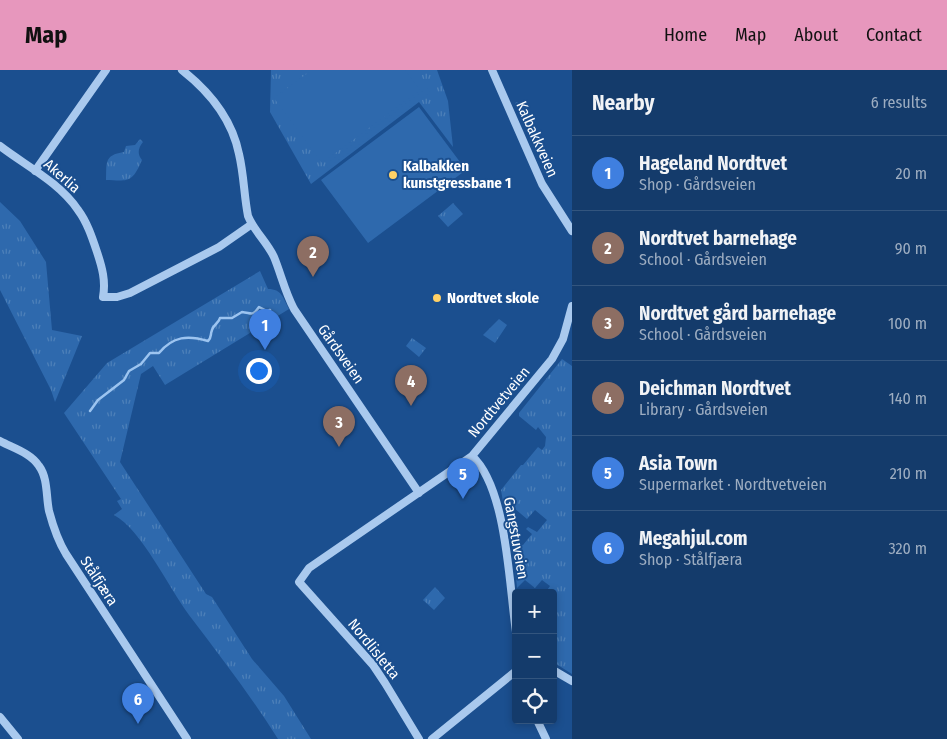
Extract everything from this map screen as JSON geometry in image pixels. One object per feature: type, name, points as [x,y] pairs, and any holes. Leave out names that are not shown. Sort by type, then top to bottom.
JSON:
[{"type":"street","points":[[35,171],[106,70]]},
{"type":"street","name":"Gårdsveien","points":[[182,70],[209,94],[229,124],[239,154],[247,210],[252,224],[274,257],[285,292],[298,316],[419,493]]},
{"type":"street","name":"Kalbakkveien","points":[[492,70],[539,179],[572,231]]},
{"type":"street","name":"Akerlia","points":[[0,146],[66,196],[82,216],[103,270],[103,297],[117,297],[130,293],[219,247],[252,224]]},
{"type":"street","name":"Kalbakkveien","points":[[562,216],[572,222]]},
{"type":"street","name":"Nordtvetveien","points":[[299,582],[310,568],[472,456],[552,359],[563,339],[572,306]]},
{"type":"street","name":"Stålfjæra","points":[[0,441],[25,454],[39,465],[43,474],[51,519],[57,538],[187,739]]},
{"type":"street","name":"Gangstuveien","points":[[472,456],[480,463],[487,474],[497,504],[508,560],[512,596]]},
{"type":"street","name":"Nordlisletta","points":[[299,582],[372,665],[419,739]]},
{"type":"street","points":[[557,672],[572,681]]},
{"type":"street","points":[[432,739],[512,674]]},
{"type":"street","points":[[0,717],[18,739]]},
{"type":"street","points":[[539,724],[546,739]]},
{"type":"green space","points":[[271,70],[437,70],[448,101],[453,147],[419,102],[311,184],[270,112]]},
{"type":"green space","points":[[312,70],[405,70],[420,90],[322,163],[274,98]]},
{"type":"green space","points":[[427,88],[430,92],[328,168],[326,164]]},
{"type":"green space","points":[[518,102],[537,143],[536,146],[534,146],[515,103]]},
{"type":"green space","name":"Kalbakken kunstgressbane 1","points":[[419,107],[466,170],[368,243],[321,180]]},
{"type":"green space","points":[[140,139],[143,142],[139,151],[139,156],[142,160],[132,177],[120,181],[106,180],[109,158],[117,153],[124,152],[126,146],[135,145]]},
{"type":"green space","points":[[0,202],[20,221],[46,262],[52,330],[82,336],[55,402],[51,390],[0,290]]},
{"type":"green space","points":[[453,203],[463,214],[448,227],[438,216]]},
{"type":"green space","points":[[260,271],[268,289],[279,292],[289,309],[165,385],[153,366],[141,374],[120,462],[206,594],[212,597],[252,659],[284,696],[311,739],[278,739],[181,604],[144,546],[124,522],[114,515],[122,509],[117,501],[121,499],[64,413],[107,363]]},
{"type":"green space","points":[[499,319],[507,325],[495,343],[483,335]]},
{"type":"green space","points":[[412,338],[426,348],[419,357],[406,346]]},
{"type":"green space","points":[[562,359],[572,366],[572,674],[557,665],[557,589],[548,589],[550,586],[542,580],[535,588],[525,580],[517,588],[513,545],[523,545],[532,534],[526,529],[528,527],[537,532],[547,520],[535,510],[527,519],[514,508],[508,514],[505,513],[501,490],[538,447],[542,450],[545,446],[546,437],[538,427],[536,430],[519,416],[519,413]]},
{"type":"green space","points":[[435,587],[445,598],[434,610],[423,600]]},
{"type":"waterway","points":[[90,411],[98,400],[124,380],[129,371],[141,364],[150,353],[159,353],[164,347],[181,338],[208,341],[213,328],[220,318],[232,318],[242,312],[253,313],[259,307],[267,311],[270,310]]},
{"type":"place","name":"Kalbakken kunstgressbane 1","points":[[393,175]]},
{"type":"place","name":"Nordtvet barnehage","points":[[313,277]]},
{"type":"place","name":"Nordtvet skole","points":[[437,298]]},
{"type":"place","name":"Hageland Nordtvet","points":[[265,350]]},
{"type":"place","name":"Deichman Nordtvet","points":[[411,406]]},
{"type":"place","name":"Nordtvet gård barnehage","points":[[339,447]]},
{"type":"place","name":"Asia Town","points":[[463,499]]},
{"type":"place","name":"Megahjul.com","points":[[138,724]]}]
